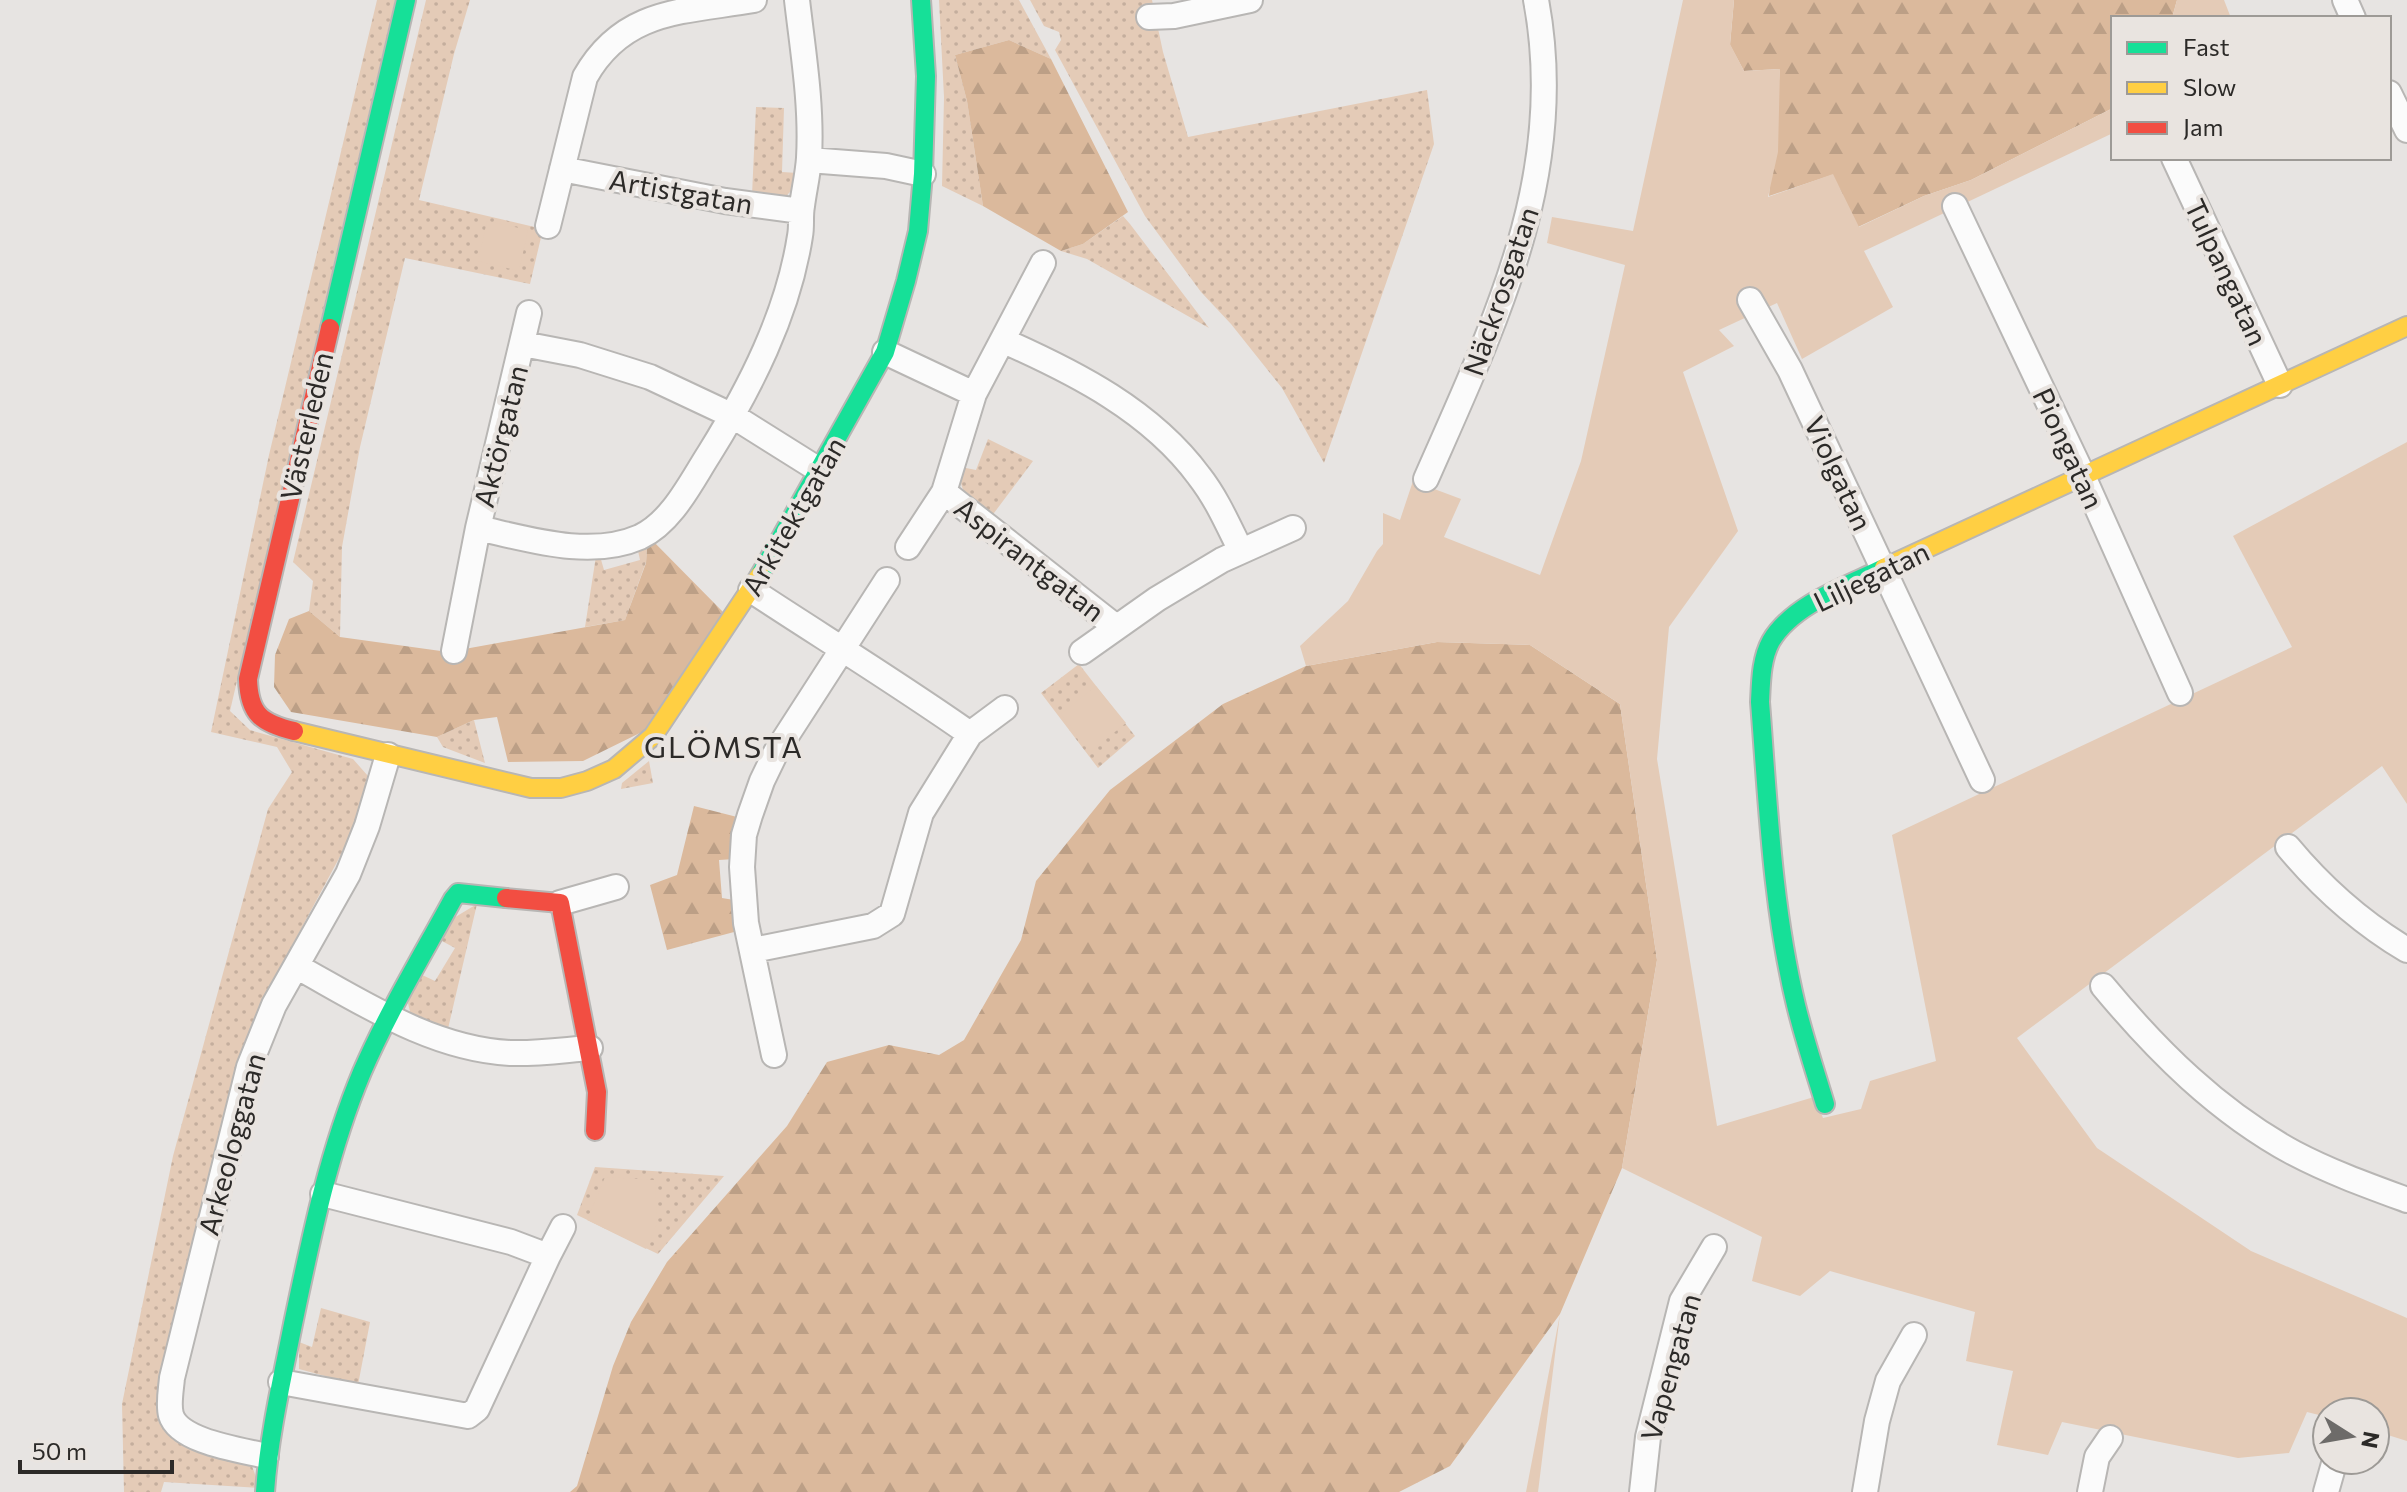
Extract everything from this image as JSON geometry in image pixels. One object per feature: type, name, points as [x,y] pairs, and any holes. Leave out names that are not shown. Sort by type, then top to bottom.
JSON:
[{"type":"street","name":"Västerleden","points":[[388,755],[262,720],[248,703],[248,679],[406,0]]},
{"type":"street","points":[[548,226],[585,77],[610,42],[645,21],[754,0]]},
{"type":"street","points":[[797,0],[805,66],[809,160],[801,211]]},
{"type":"street","name":"Arkitektgatan","points":[[388,755],[531,788],[561,788],[609,771],[653,736],[751,590],[885,352],[918,231],[926,76],[921,0]]},
{"type":"street","points":[[1149,17],[1174,16],[1250,0]]},
{"type":"street","name":"Näckrosgatan","points":[[1426,479],[1507,289],[1528,222],[1540,156],[1544,108],[1536,0]]},
{"type":"street","points":[[2391,97],[2407,130]]},
{"type":"street","points":[[809,160],[886,166],[923,174]]},
{"type":"street","name":"Tulpangatan","points":[[2175,160],[2280,385]]},
{"type":"street","name":"Artistgatan","points":[[562,169],[725,201],[801,211]]},
{"type":"street","name":"Piongatan","points":[[1955,206],[2083,477],[2180,693]]},
{"type":"street","name":"Aktörgatan","points":[[478,528],[575,546],[597,546],[640,537],[659,523],[683,495],[733,416],[779,315],[801,234],[801,211]]},
{"type":"street","name":"Aspirantgatan","points":[[908,547],[944,492],[974,394],[1043,263]]},
{"type":"street","name":"Violgatan","points":[[1750,300],[1790,370],[1982,780]]},
{"type":"street","name":"Aktörgatan","points":[[454,651],[478,528],[529,313]]},
{"type":"street","name":"Liljegatan","points":[[1825,1104],[1796,1006],[1771,845],[1760,702],[1764,660],[1771,641],[1805,608],[1883,568],[2407,326]]},
{"type":"street","points":[[1004,341],[1042,358],[1113,398],[1153,427],[1199,476],[1218,504],[1241,551]]},
{"type":"street","name":"Aktörgatan","points":[[523,344],[580,355],[650,377],[733,416],[819,470]]},
{"type":"street","points":[[885,352],[974,394]]},
{"type":"street","name":"Aspirantgatan","points":[[944,492],[1116,627]]},
{"type":"street","name":"Aspirantgatan","points":[[1082,652],[1157,599],[1241,551],[1293,528]]},
{"type":"street","points":[[774,1055],[746,923],[742,867],[744,835],[762,781],[776,752],[887,580]]},
{"type":"street","points":[[751,590],[900,685],[970,734]]},
{"type":"street","points":[[753,950],[873,926],[892,914],[921,813],[970,734],[1005,708]]},
{"type":"street","name":"Arkeologgatan","points":[[266,1456],[204,1441],[179,1427],[171,1417],[172,1378],[240,1096],[261,1034],[348,874],[367,826],[388,755]]},
{"type":"street","points":[[2288,847],[2315,880],[2346,909],[2407,950]]},
{"type":"street","points":[[265,1492],[266,1456],[303,1273],[333,1153],[353,1092],[389,1017],[453,899],[458,893],[560,903],[616,887]]},
{"type":"street","points":[[560,903],[597,1092],[595,1131]]},
{"type":"street","points":[[296,966],[389,1017],[447,1040],[484,1050],[539,1053],[590,1048]]},
{"type":"street","points":[[2103,986],[2138,1028],[2199,1088],[2245,1122],[2294,1153],[2407,1200]]},
{"type":"street","points":[[323,1194],[511,1242],[548,1256]]},
{"type":"street","points":[[281,1382],[468,1416],[477,1409],[563,1227]]},
{"type":"street","name":"Vapengatan","points":[[1642,1492],[1648,1437],[1682,1301],[1714,1247]]},
{"type":"street","points":[[1865,1492],[1877,1421],[1888,1381],[1914,1335]]},
{"type":"street","points":[[2090,1492],[2097,1457],[2110,1438]]},
{"type":"shaded area","points":[[377,0],[395,0],[230,711],[250,730],[353,759],[368,776],[352,834],[271,985],[245,1046],[164,1404],[249,1458],[260,1488],[164,1482],[161,1492],[124,1492],[122,1404],[173,1156],[268,809],[292,772],[277,747],[211,732],[269,455]]},
{"type":"shaded area","points":[[426,0],[470,0],[419,200],[543,229],[530,284],[405,258],[360,447],[342,547],[340,637],[309,611],[313,581],[293,562]]},
{"type":"shaded area","points":[[939,0],[1019,0],[1051,59],[1009,40],[955,55],[967,101],[983,206],[942,186],[944,97]]},
{"type":"shaded area","points":[[1030,0],[1152,0],[1163,52],[1188,137],[1427,90],[1434,144],[1324,463],[1282,388],[1201,292],[1145,216],[1055,50],[1061,40],[1059,32],[1044,26]]},
{"type":"shaded area","points":[[1683,0],[1734,0],[1730,44],[1744,71],[1780,69],[1778,152],[1768,197],[1833,174],[1859,227],[1924,196],[1971,180],[2111,109],[2111,134],[1864,251],[1893,307],[1802,359],[1777,303],[1719,330],[1734,346],[1683,372],[1738,531],[1669,627],[1657,759],[1717,1126],[1814,1097],[1823,1118],[1861,1109],[1870,1081],[1936,1061],[1892,835],[2292,647],[2233,536],[2407,442],[2407,804],[2382,766],[2017,1038],[2097,1148],[2251,1251],[2407,1318],[2407,1441],[2391,1436],[2391,1396],[2311,1396],[2311,1413],[2307,1412],[2289,1453],[2238,1458],[2062,1422],[2048,1455],[1997,1445],[2013,1371],[1966,1361],[1975,1312],[1830,1271],[1800,1296],[1752,1281],[1762,1237],[1622,1168],[1657,960],[1620,704],[1530,645],[1437,642],[1306,666],[1300,646],[1348,601],[1383,544],[1383,513],[1400,520],[1413,481],[1461,499],[1444,537],[1540,575],[1581,461],[1625,265],[1547,243],[1552,217],[1633,231]]},
{"type":"shaded area","points":[[2177,0],[2224,0],[2230,16],[2173,16]]},
{"type":"shaded area","points":[[756,107],[784,108],[782,172],[798,173],[797,185],[786,196],[752,195]]},
{"type":"shaded area","points":[[1123,216],[1209,328],[1087,259],[1061,251],[1083,244]]},
{"type":"shaded area","points":[[487,221],[528,230],[519,271],[478,261]]},
{"type":"shaded area","points":[[988,439],[1033,461],[991,517],[967,496],[960,477],[961,467],[976,470]]},
{"type":"shaded area","points":[[648,536],[646,562],[625,620],[585,627],[596,556],[600,556],[604,570],[640,560],[637,546]]},
{"type":"shaded area","points":[[1079,664],[1135,736],[1098,768],[1041,693]]},
{"type":"shaded area","points":[[1096,686],[1126,723],[1090,752],[1061,714]]},
{"type":"shaded area","points":[[474,720],[485,763],[443,747],[437,737]]},
{"type":"shaded area","points":[[649,761],[653,783],[621,789],[622,783]]},
{"type":"shaded area","points":[[477,904],[447,1033],[411,1016],[408,1003],[420,974],[435,981],[455,948],[440,940],[452,919]]},
{"type":"shaded area","points":[[595,1167],[724,1176],[658,1254],[577,1215]]},
{"type":"shaded area","points":[[605,1177],[655,1180],[657,1224],[646,1249],[587,1220]]},
{"type":"shaded area","points":[[321,1308],[370,1322],[358,1385],[299,1369],[299,1342],[312,1347]]},
{"type":"shaded area","points":[[1560,1314],[1538,1492],[1526,1492]]},
{"type":"green space","points":[[1734,0],[2177,0],[2173,16],[2111,16],[2111,109],[1971,180],[1924,196],[1858,227],[1832,175],[1769,196],[1780,69],[1744,71],[1730,45]]},
{"type":"green space","points":[[1009,40],[1051,59],[1128,212],[1083,244],[1061,251],[983,206],[967,101],[955,55]]},
{"type":"green space","points":[[648,536],[723,612],[646,730],[583,761],[508,762],[497,717],[474,720],[437,737],[291,712],[274,687],[275,655],[289,619],[309,611],[340,637],[448,652],[625,620],[646,563]]},
{"type":"green space","points":[[1437,642],[1530,645],[1620,704],[1657,960],[1622,1168],[1560,1314],[1450,1466],[1399,1492],[570,1492],[577,1486],[613,1366],[631,1322],[667,1262],[787,1126],[827,1062],[889,1045],[939,1055],[964,1040],[1021,940],[1036,881],[1110,790],[1223,704],[1306,666]]},
{"type":"green space","points":[[694,806],[741,818],[735,859],[719,860],[722,898],[734,900],[734,932],[667,950],[650,885],[677,875]]},
{"type":"traffic: fast","points":[[330,328],[406,0]]},
{"type":"traffic: fast","points":[[760,575],[885,352],[906,281],[918,231],[923,174],[926,76],[921,0]]},
{"type":"traffic: fast","points":[[1825,1104],[1796,1005],[1781,930],[1760,702],[1762,671],[1771,641],[1793,617],[1822,597],[1884,568]]},
{"type":"traffic: fast","points":[[265,1492],[276,1408],[314,1228],[339,1133],[362,1072],[394,1006],[453,899],[458,893],[506,898]]},
{"type":"traffic: slow","points":[[1884,568],[2407,326]]},
{"type":"traffic: slow","points":[[294,731],[531,788],[561,788],[587,781],[614,769],[653,736],[760,575]]},
{"type":"traffic: jam","points":[[294,731],[259,715],[251,701],[248,679],[330,328]]},
{"type":"traffic: jam","points":[[506,898],[560,903],[597,1092],[595,1131]]},
{"type":"district","name":"GLÖMSTA","points":[[724,745]]}]
